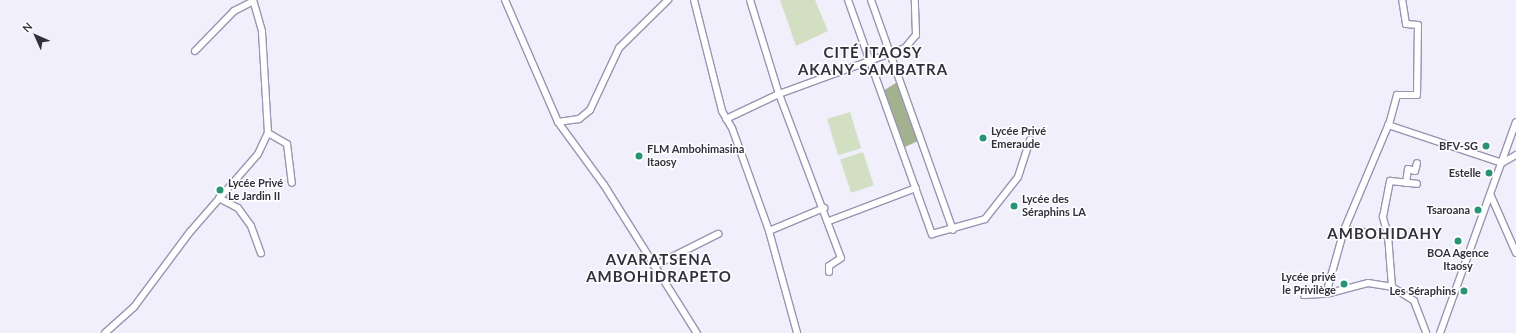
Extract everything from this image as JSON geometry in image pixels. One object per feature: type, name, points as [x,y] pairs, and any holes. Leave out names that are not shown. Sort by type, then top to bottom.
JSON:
[{"type":"street","points":[[505,0],[558,122],[604,185],[696,333]]},
{"type":"street","points":[[558,122],[579,119],[590,110],[619,48],[668,0]]},
{"type":"street","points":[[694,0],[726,119],[769,231],[797,333]]},
{"type":"street","points":[[750,0],[779,94],[829,221],[841,258],[829,266],[829,272]]},
{"type":"street","points":[[848,0],[871,60],[932,234],[954,230],[985,219],[998,206],[1018,178],[1030,140]]},
{"type":"street","points":[[871,0],[954,230]]},
{"type":"street","points":[[726,119],[779,94],[890,52],[906,48],[914,41],[915,0]]},
{"type":"street","points":[[1326,294],[1344,230],[1388,125],[1397,95],[1417,96],[1418,25],[1406,24],[1402,0]]},
{"type":"street","points":[[105,333],[134,307],[219,198],[258,154],[268,133],[262,31],[253,1],[234,11],[195,51]]},
{"type":"street","points":[[1440,333],[1491,196],[1516,122]]},
{"type":"street","points":[[1388,125],[1502,163],[1516,155]]},
{"type":"street","points":[[268,133],[287,144],[292,183]]},
{"type":"street","points":[[1406,183],[1408,169],[1415,171],[1417,163]]},
{"type":"street","points":[[1392,287],[1388,235],[1383,217],[1390,181],[1418,184]]},
{"type":"street","points":[[829,221],[916,188]]},
{"type":"street","points":[[1491,196],[1516,253]]},
{"type":"street","points":[[219,198],[238,208],[251,226],[261,253]]},
{"type":"street","points":[[769,231],[824,208]]},
{"type":"street","points":[[1344,230],[1388,235]]},
{"type":"street","points":[[654,266],[718,234]]},
{"type":"street","points":[[1304,295],[1326,294],[1368,283],[1392,287],[1414,301],[1426,333]]},
{"type":"green space","points":[[780,0],[815,0],[828,31],[796,46]]},
{"type":"green space","points":[[899,81],[920,140],[905,147],[883,91]]},
{"type":"green space","points":[[850,112],[861,148],[838,155],[827,119]]},
{"type":"green space","points":[[863,152],[874,185],[851,193],[840,159]]},
{"type":"place","name":"Lycée Privé Emeraude","points":[[983,138]]},
{"type":"place","name":"BFV-SG","points":[[1486,146]]},
{"type":"place","name":"FLM Ambohimasina Itaosy","points":[[639,156]]},
{"type":"place","name":"Estelle","points":[[1489,173]]},
{"type":"place","name":"Lycée Privé Le Jardin II","points":[[220,190]]},
{"type":"place","name":"Lycée des Séraphins LA","points":[[1014,206]]},
{"type":"place","name":"Tsaroana","points":[[1478,210]]},
{"type":"place","name":"BOA Agence Itaosy","points":[[1458,241]]},
{"type":"place","name":"Lycée privé le Privilège","points":[[1344,284]]},
{"type":"place","name":"Les Séraphins","points":[[1464,291]]},
{"type":"district","name":"CITÉ ITAOSY AKANY SAMBATRA","points":[[873,60]]},
{"type":"district","name":"AMBOHIDAHY","points":[[1385,234]]},
{"type":"district","name":"AVARATSENA AMBOHIDRAPETO","points":[[659,268]]}]
